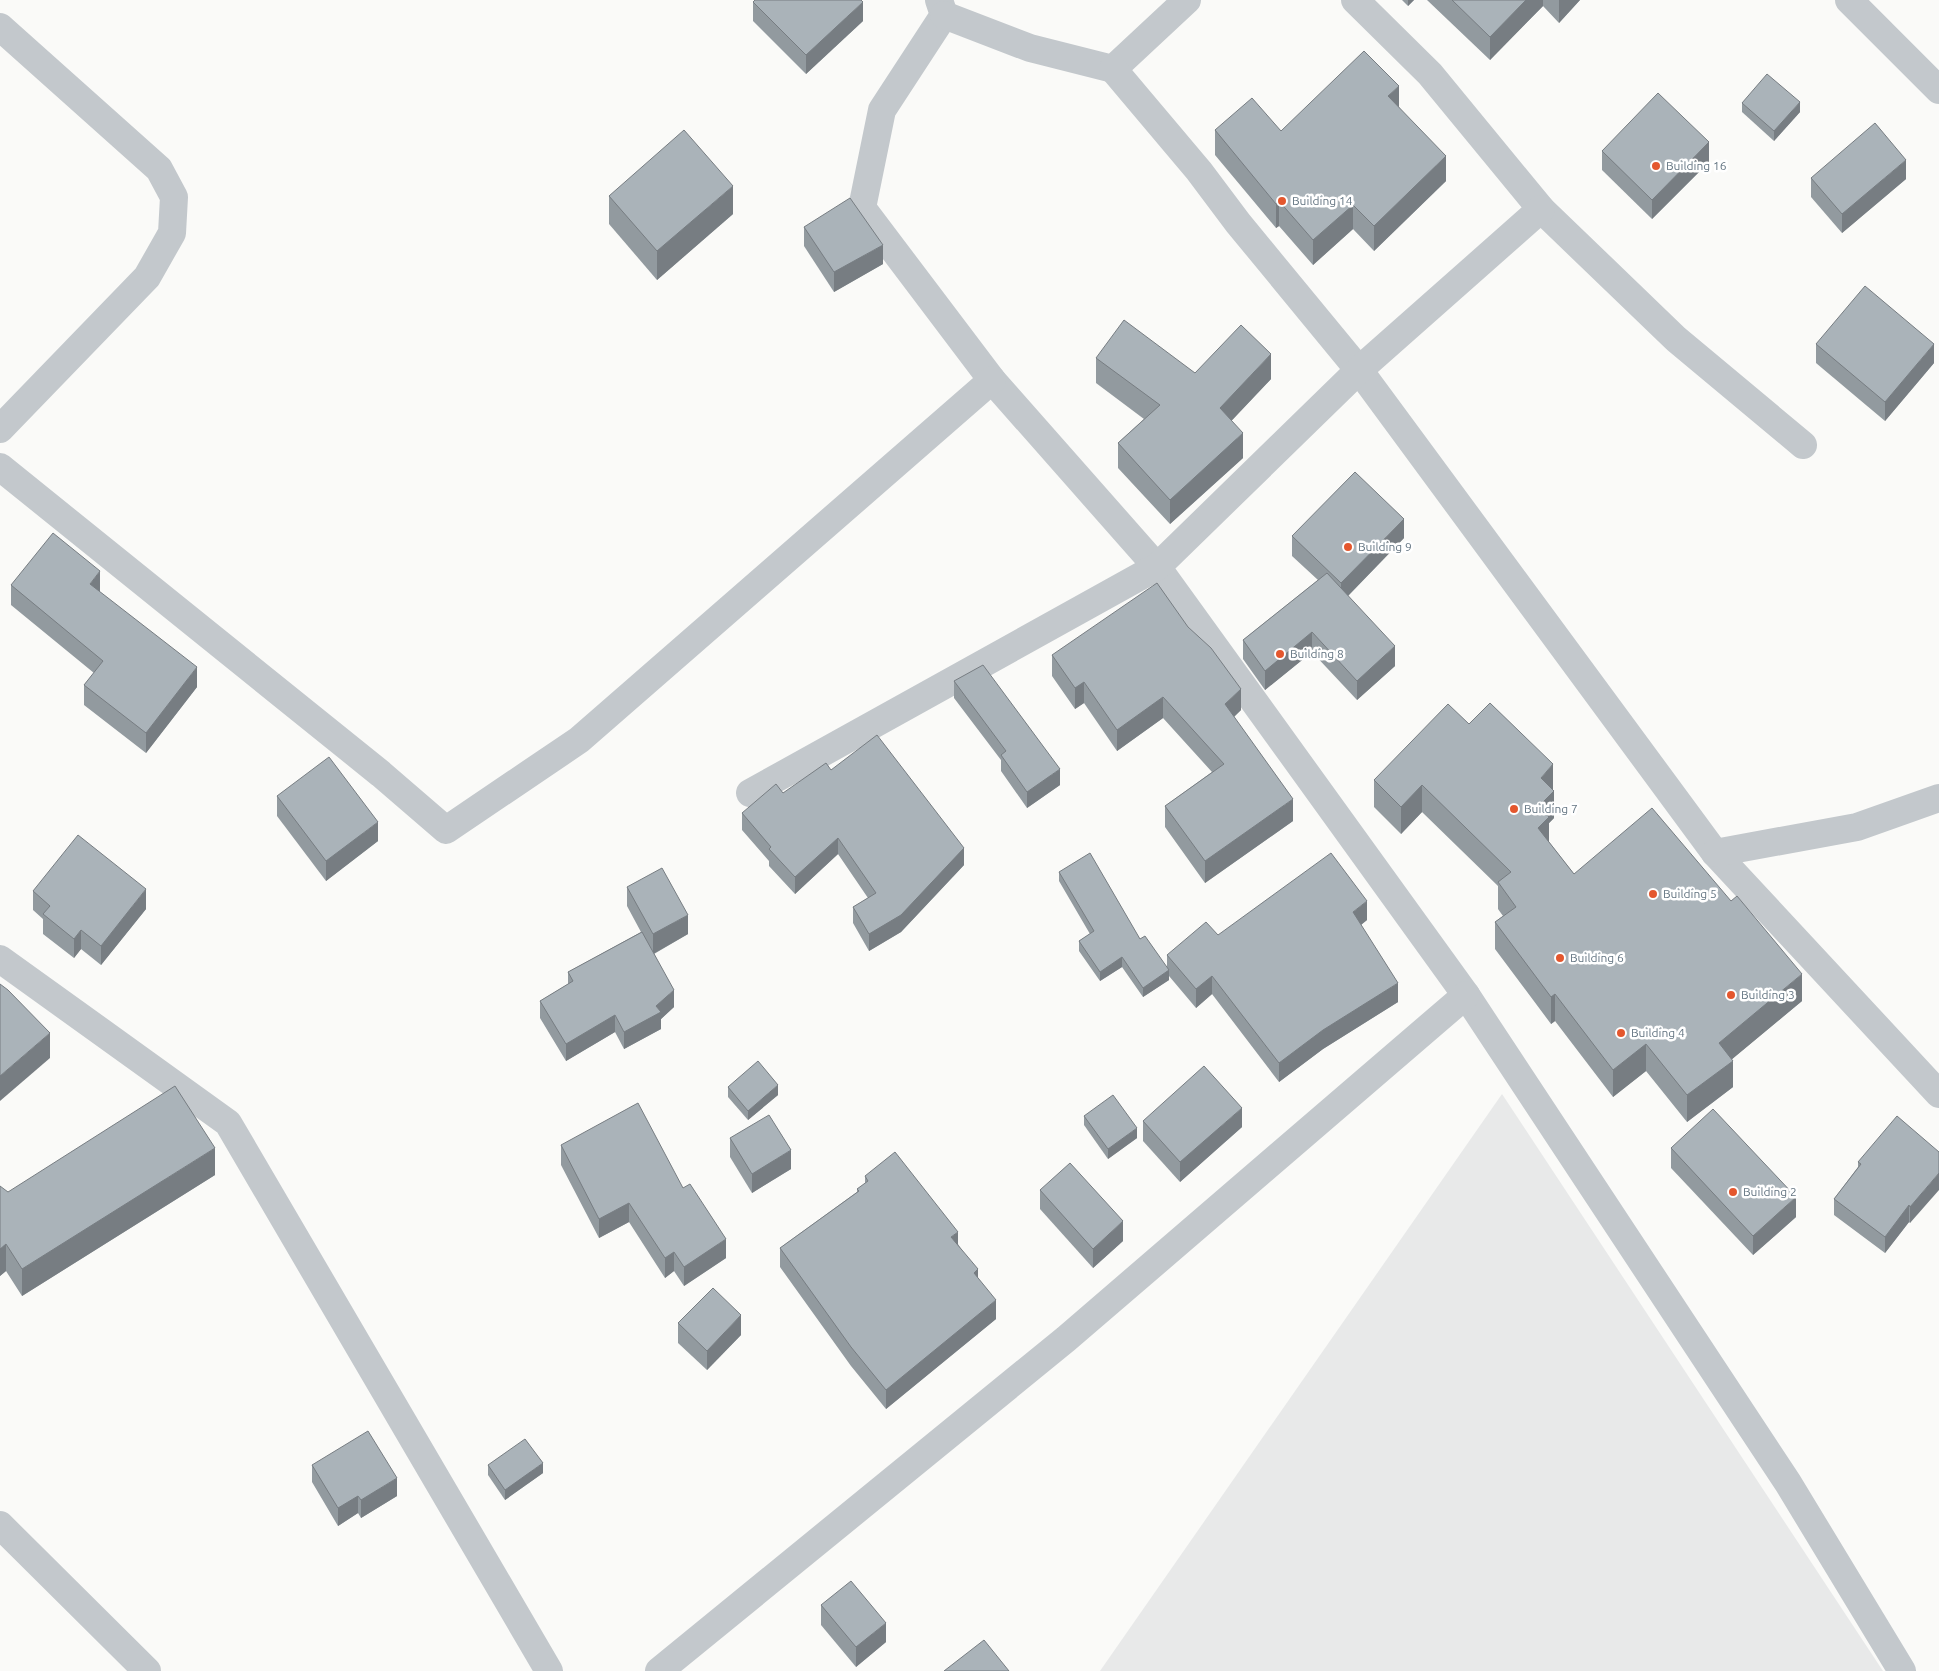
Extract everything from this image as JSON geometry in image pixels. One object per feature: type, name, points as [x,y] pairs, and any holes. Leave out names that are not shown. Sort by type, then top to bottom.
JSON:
[{"type":"street","points":[[1113,69],[1187,0]]},
{"type":"street","points":[[1355,0],[1430,74],[1541,209],[1676,339],[1803,445]]},
{"type":"street","points":[[1849,0],[1939,90]]},
{"type":"street","points":[[1902,1671],[1783,1474],[1466,995],[1157,567],[992,380],[862,208],[882,110],[942,8],[1030,48],[1113,69],[1199,171],[1238,223],[1359,370],[1716,854],[1939,1094]]},
{"type":"street","points":[[0,27],[159,169],[174,197],[172,232],[147,277],[0,429]]},
{"type":"street","points":[[750,793],[1157,567],[1359,370],[1541,209]]},
{"type":"street","points":[[0,467],[381,774],[446,830],[579,740],[992,380]]},
{"type":"street","points":[[1716,854],[1857,827],[1939,798]]},
{"type":"street","points":[[0,959],[228,1124],[549,1671]]},
{"type":"street","points":[[659,1671],[1066,1339],[1466,995]]},
{"type":"street","points":[[0,1525],[147,1671]]},
{"type":"shaded area","points":[[1502,1094],[1883,1671],[1100,1671]]},
{"type":"building","points":[[755,0],[861,0],[863,2],[806,55],[753,2]]},
{"type":"building","points":[[1452,0],[1526,0],[1490,37]]},
{"type":"building","points":[[1364,51],[1399,86],[1388,96],[1446,156],[1374,226],[1353,205],[1313,240],[1279,201],[1276,204],[1215,130],[1252,98],[1281,131]]},
{"type":"building","points":[[1767,74],[1800,102],[1774,131],[1742,103]]},
{"type":"building","name":"Building 16","points":[[1658,93],[1709,142],[1652,200],[1602,151]]},
{"type":"building","points":[[1875,123],[1906,160],[1842,214],[1811,178]]},
{"type":"building","points":[[684,130],[733,186],[657,251],[609,196]]},
{"type":"building","points":[[850,198],[883,245],[834,272],[804,227]]},
{"type":"building","points":[[1865,286],[1934,344],[1885,402],[1816,344]]},
{"type":"building","points":[[1124,320],[1195,373],[1241,325],[1271,354],[1220,408],[1243,433],[1170,500],[1118,443],[1160,405],[1096,358]]},
{"type":"building","name":"Building 9","points":[[1355,472],[1404,519],[1341,583],[1292,536]]},
{"type":"building","points":[[53,533],[100,571],[90,584],[197,667],[146,733],[84,685],[103,661],[11,585]]},
{"type":"building","points":[[1327,573],[1395,646],[1357,681],[1312,632],[1265,671],[1243,640]]},
{"type":"building","points":[[1157,583],[1188,627],[1211,648],[1241,689],[1225,704],[1293,799],[1205,861],[1165,806],[1224,764],[1163,697],[1117,730],[1084,682],[1075,688],[1052,655]]},
{"type":"building","points":[[983,665],[1060,769],[1027,792],[1001,755],[1006,751],[954,681]]},
{"type":"building","points":[[1490,703],[1553,764],[1541,778],[1554,791],[1538,807],[1549,817],[1538,828],[1574,874],[1652,808],[1731,901],[1737,896],[1802,974],[1719,1043],[1733,1061],[1687,1095],[1646,1044],[1613,1070],[1555,994],[1551,997],[1495,922],[1516,907],[1498,882],[1511,872],[1422,785],[1401,807],[1374,780],[1448,704],[1469,724]]},
{"type":"building","points":[[877,735],[964,848],[901,915],[869,934],[853,907],[876,893],[838,838],[795,877],[769,849],[771,847],[742,813],[776,784],[783,793],[826,763],[831,770]]},
{"type":"building","points":[[329,757],[378,822],[326,861],[277,796]]},
{"type":"building","points":[[78,835],[146,889],[101,946],[81,930],[74,939],[43,914],[50,906],[33,891]]},
{"type":"building","points":[[1090,853],[1140,939],[1145,936],[1169,970],[1143,988],[1122,957],[1100,972],[1079,941],[1094,931],[1059,872]]},
{"type":"building","points":[[1331,853],[1367,901],[1353,912],[1398,983],[1323,1030],[1279,1063],[1212,976],[1196,989],[1167,955],[1206,922],[1218,935]]},
{"type":"building","points":[[662,868],[688,915],[653,934],[627,887]]},
{"type":"building","points":[[642,932],[674,990],[656,1006],[661,1012],[624,1032],[615,1015],[566,1044],[540,1001],[573,981],[568,972]]},
{"type":"building","points":[[0,984],[50,1033],[0,1076]]},
{"type":"building","points":[[758,1061],[778,1085],[748,1111],[728,1087]]},
{"type":"building","points":[[1204,1066],[1242,1108],[1180,1162],[1143,1121]]},
{"type":"building","points":[[175,1086],[215,1148],[22,1269],[6,1244],[0,1249],[0,1186],[8,1192]]},
{"type":"building","points":[[1113,1095],[1137,1128],[1108,1149],[1084,1116]]},
{"type":"building","points":[[638,1103],[683,1188],[690,1184],[726,1239],[684,1267],[674,1252],[665,1258],[629,1203],[599,1219],[561,1145]]},
{"type":"building","name":"Building 2","points":[[1713,1109],[1796,1197],[1753,1236],[1671,1148]]},
{"type":"building","points":[[769,1115],[791,1150],[752,1174],[730,1138]]},
{"type":"building","points":[[1897,1116],[1939,1152],[1939,1173],[1910,1207],[1909,1205],[1885,1237],[1834,1199],[1861,1164],[1858,1162]]},
{"type":"building","points":[[895,1152],[958,1232],[951,1237],[978,1269],[974,1273],[996,1300],[886,1390],[851,1347],[780,1248],[859,1191],[857,1189],[868,1181],[865,1176]]},
{"type":"building","points":[[1070,1163],[1123,1221],[1093,1249],[1040,1190]]},
{"type":"building","points":[[713,1288],[741,1315],[707,1351],[678,1323]]},
{"type":"building","points":[[368,1431],[397,1478],[361,1500],[358,1496],[338,1508],[312,1465]]},
{"type":"building","points":[[525,1439],[543,1463],[505,1490],[488,1465]]},
{"type":"building","points":[[851,1581],[886,1623],[856,1647],[821,1605]]},
{"type":"building","points":[[984,1640],[1009,1671],[944,1671]]},
{"type":"place","name":"Building 16","points":[[1656,166]]},
{"type":"place","name":"Building 14","points":[[1282,201]]},
{"type":"place","name":"Building 9","points":[[1348,547]]},
{"type":"place","name":"Building 8","points":[[1280,654]]},
{"type":"place","name":"Building 7","points":[[1514,809]]},
{"type":"place","name":"Building 5","points":[[1653,894]]},
{"type":"place","name":"Building 6","points":[[1560,958]]},
{"type":"place","name":"Building 3","points":[[1731,995]]},
{"type":"place","name":"Building 4","points":[[1621,1033]]},
{"type":"place","name":"Building 2","points":[[1733,1192]]}]
